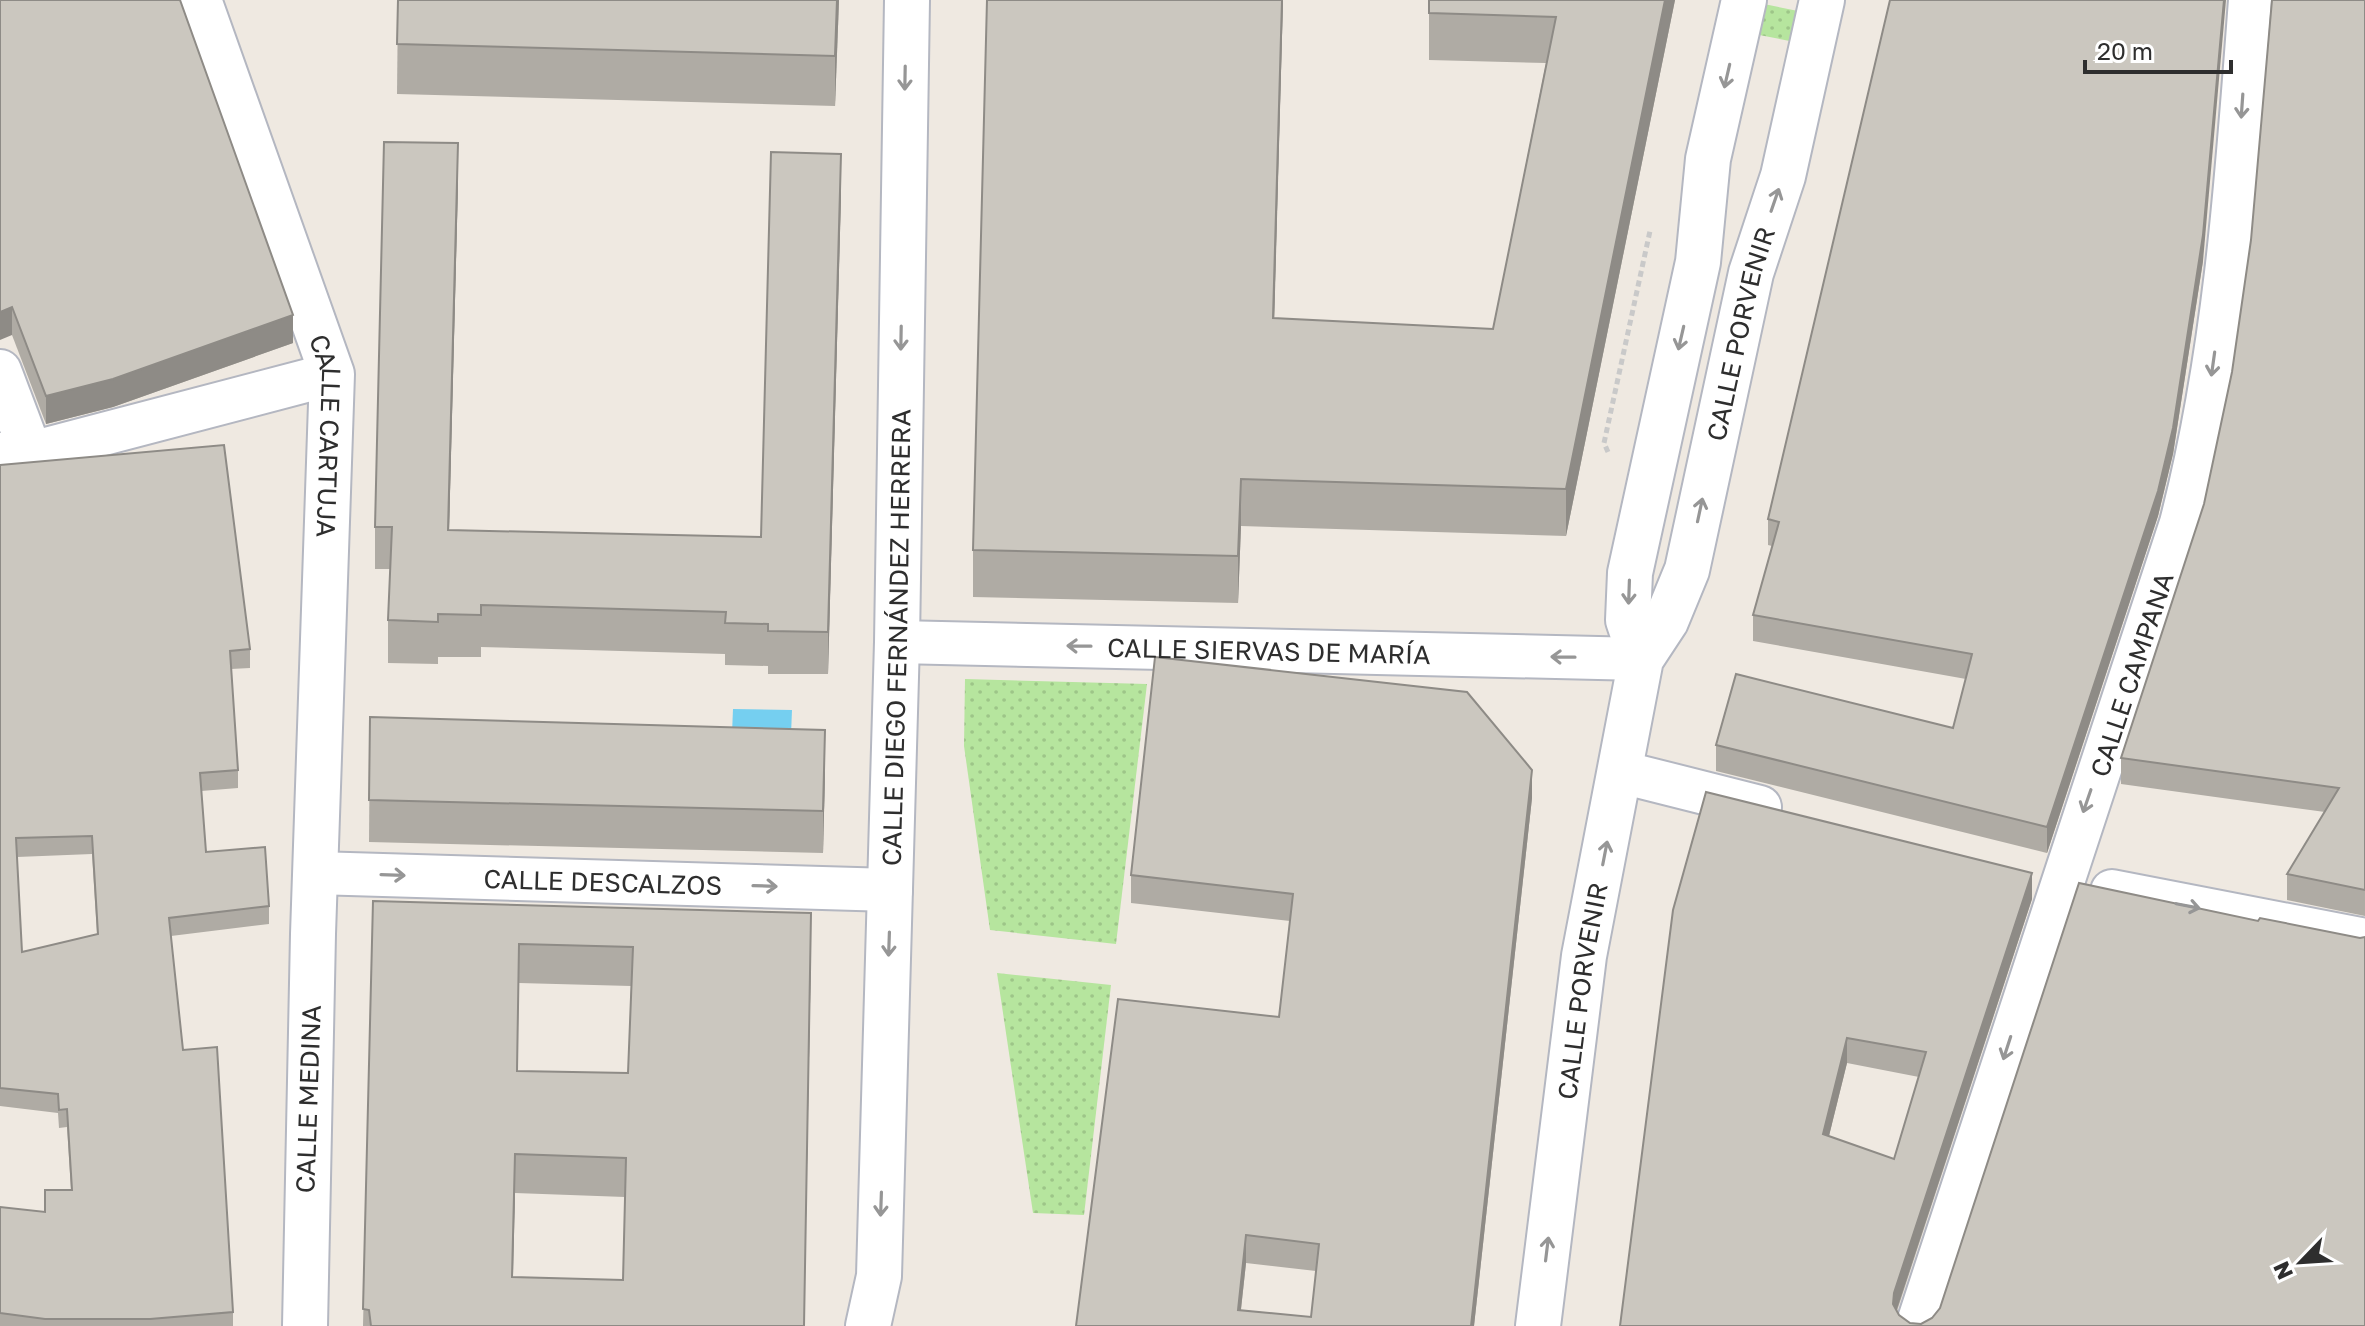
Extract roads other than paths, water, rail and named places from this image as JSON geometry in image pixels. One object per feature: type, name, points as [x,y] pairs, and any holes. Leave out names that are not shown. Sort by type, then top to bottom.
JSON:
[{"type":"street","name":"CALLE CARTUJA","points":[[199,0],[332,374],[315,873]]},
{"type":"street","name":"CALLE CARTUJA","points":[[220,66],[222,0]]},
{"type":"street","name":"CALLE DIEGO FERNÁNDEZ HERRERA","points":[[868,1326],[879,1276],[891,890],[907,0]]},
{"type":"street","name":"CALLE PORVENIR","points":[[1641,659],[1628,620],[1630,573],[1698,262],[1708,159],[1744,0]]},
{"type":"street","name":"CALLE PORVENIR","points":[[1538,1326],[1584,956],[1641,659],[1666,621],[1687,570],[1751,273],[1783,176],[1822,0]]},
{"type":"street","name":"CALLE CAMPANA","points":[[1917,1326],[2045,877],[2181,523],[2203,438],[2235,193],[2250,0]]},
{"type":"street","points":[[0,371],[16,454],[332,374]]},
{"type":"street","name":"CALLE SIERVAS DE MARÍA","points":[[897,642],[1641,659]]},
{"type":"street","points":[[1621,772],[1798,816]]},
{"type":"street","name":"CALLE DESCALZOS","points":[[315,873],[891,890]]},
{"type":"street","name":"CALLE MEDINA","points":[[305,1326],[315,873]]},
{"type":"street","points":[[2045,877],[2365,940]]},
{"type":"street","name":"CALLE DIEGO FERNÁNDEZ HERRERA","points":[[879,1276],[888,1326]]},
{"type":"water","points":[[733,709],[792,710],[790,759],[731,758]]}]
